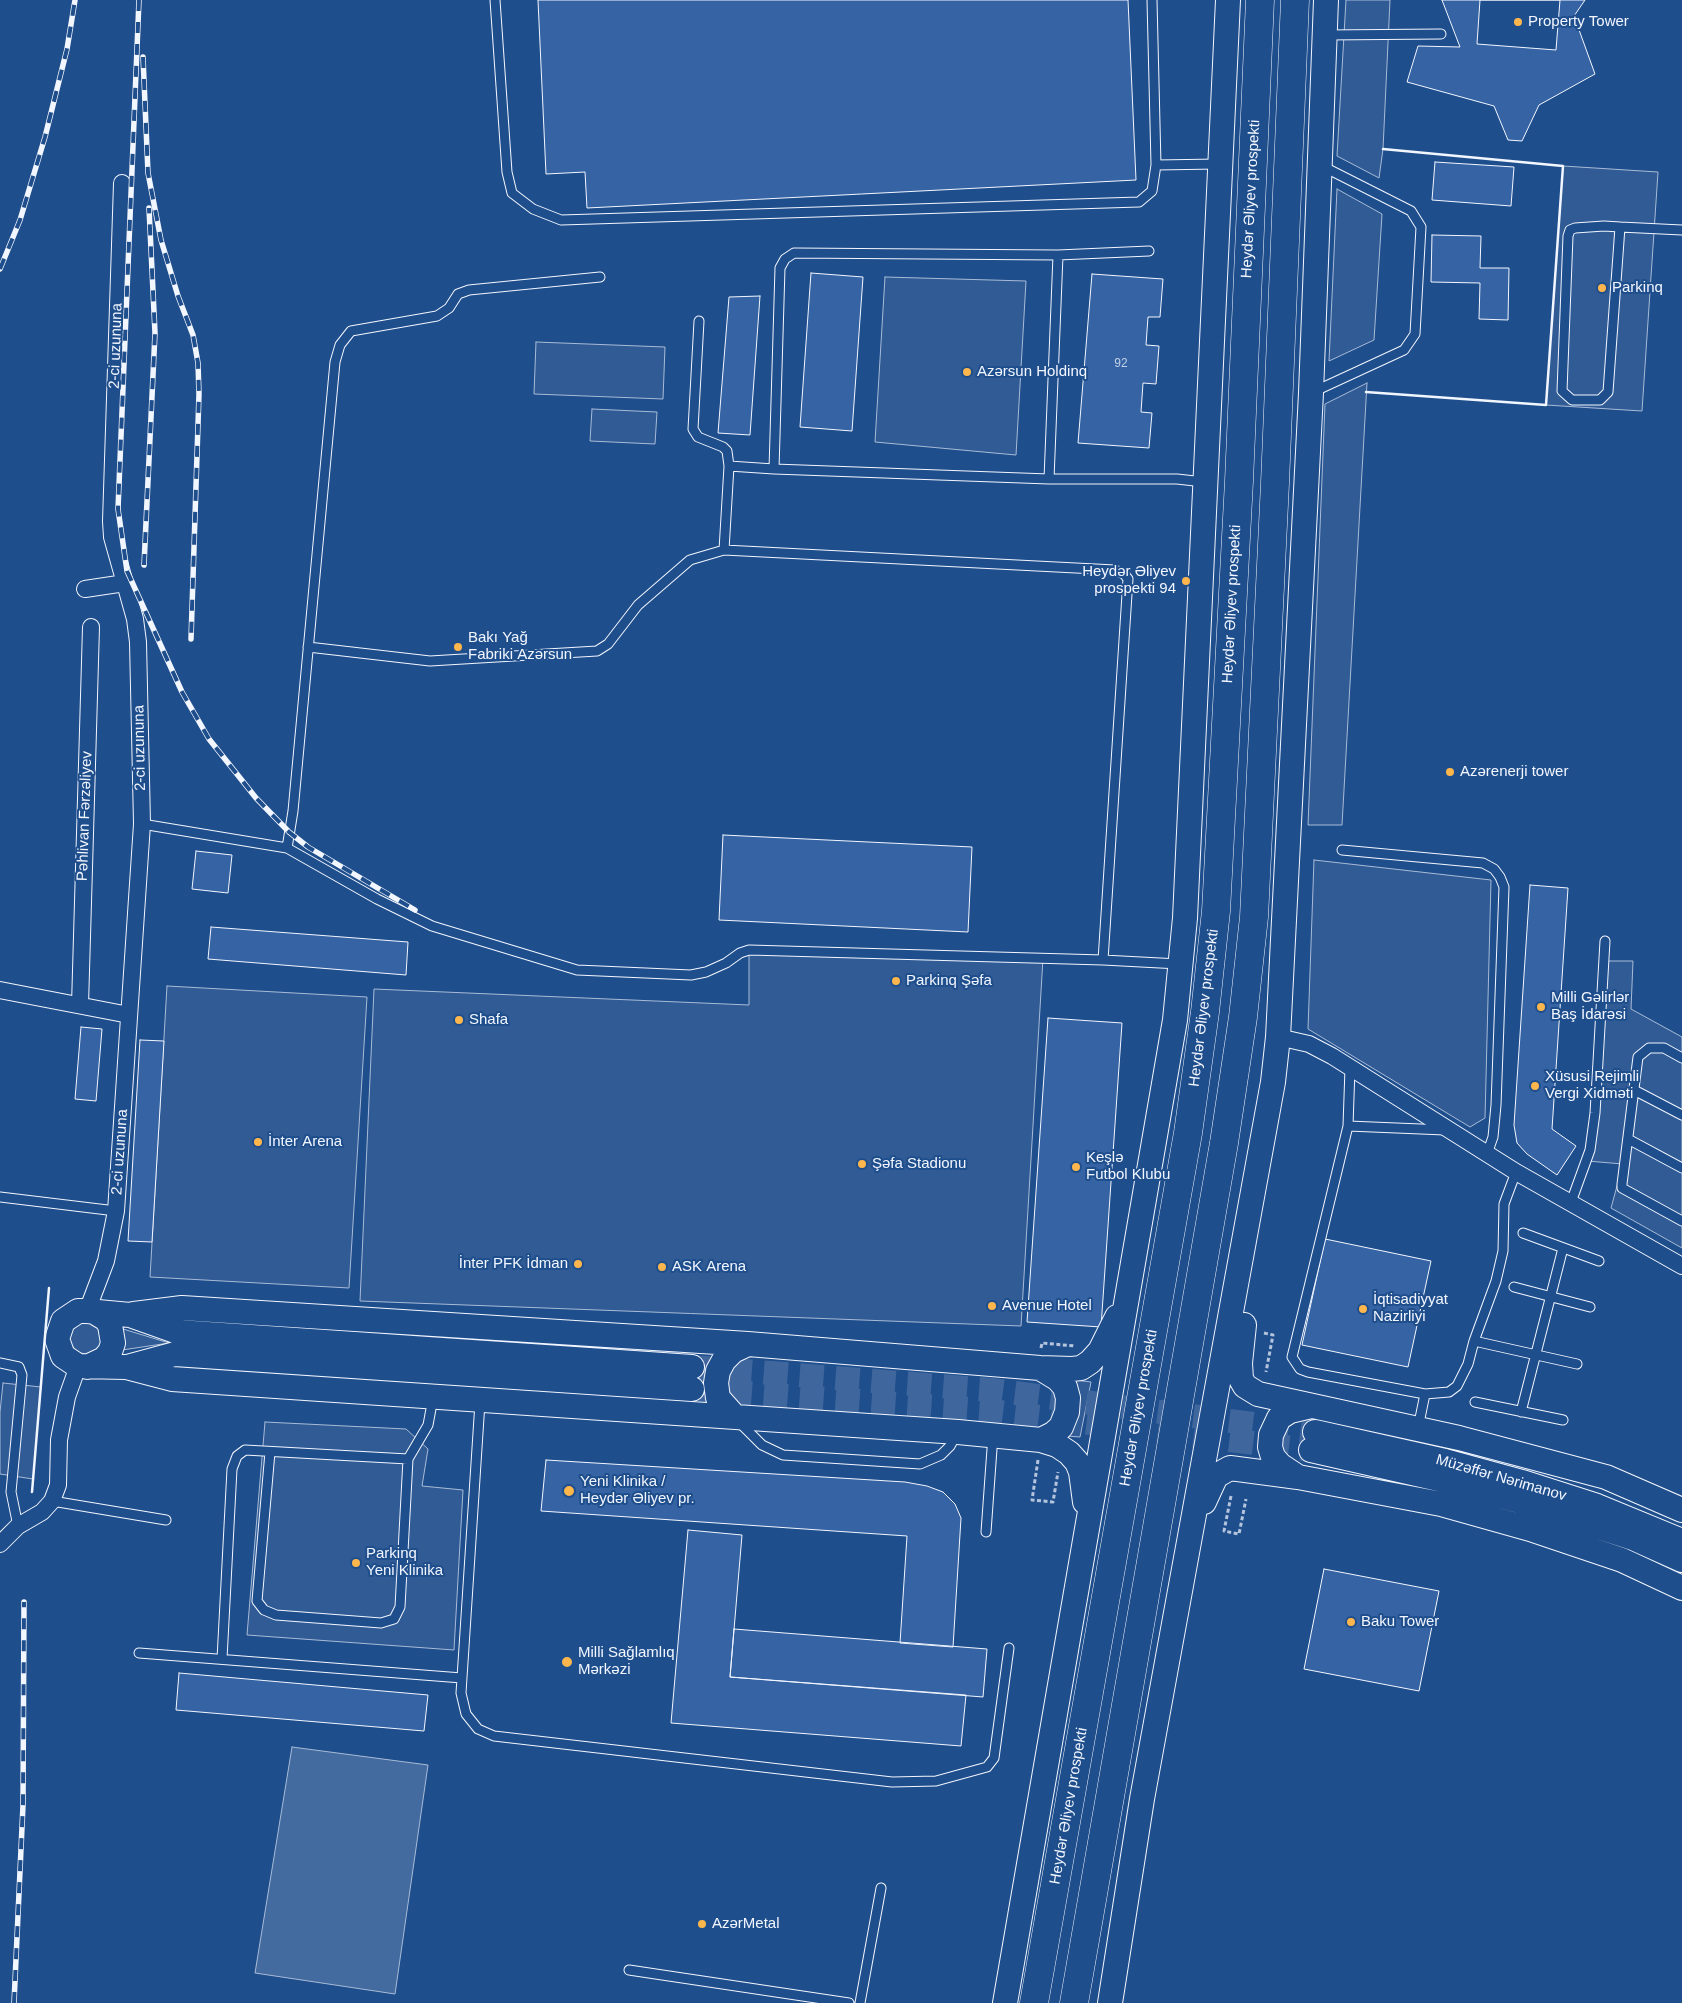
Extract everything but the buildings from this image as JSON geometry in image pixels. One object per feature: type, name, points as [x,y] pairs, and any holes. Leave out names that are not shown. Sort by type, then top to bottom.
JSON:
[{"type":"highway","name":"Heydər Əliyev prospekti","points":[[1034,2003],[1188,1133],[1205,1012],[1216,911],[1239,471],[1260,0]]},
{"type":"highway","points":[[1074,2003],[1224,1143],[1243,1016],[1254,907],[1274,503],[1295,0]]},
{"type":"main road","points":[[1005,2003],[1175,1020],[1180,964],[1207,482],[1228,0]]},
{"type":"main road","points":[[1326,0],[1310,393],[1278,1037],[1239,1371],[1245,1386],[1258,1394],[1418,1429],[1606,1477],[1682,1510]]},
{"type":"main road","points":[[1110,2003],[1142,1799],[1274,1082]]},
{"type":"main road","points":[[1088,1523],[1081,1472],[1077,1462],[1069,1453],[1042,1440],[734,1416],[172,1379],[126,1367],[83,1366],[70,1362],[58,1348],[58,1330],[70,1315],[92,1312],[130,1315],[182,1308],[748,1344],[1072,1369],[1081,1368],[1090,1362],[1106,1340],[1130,1288]]},
{"type":"main road","points":[[83,1366],[104,1359],[113,1343],[110,1325],[106,1319],[92,1312]]},
{"type":"main road","points":[[126,1367],[175,1354],[692,1378],[178,1332],[130,1315]]},
{"type":"main road","points":[[734,1416],[718,1398],[716,1383],[718,1371],[724,1360],[733,1351],[748,1344]]},
{"type":"main road","points":[[1040,1368],[1058,1378],[1065,1387],[1068,1398],[1068,1412],[1061,1427],[1042,1440]]},
{"type":"main road","points":[[1298,1477],[1280,1465],[1273,1457],[1270,1448],[1271,1435],[1279,1418],[1290,1410],[1315,1405]]},
{"type":"main road","name":"Müzəffər Nərimanov","points":[[1682,1540],[1597,1506],[1522,1482],[1435,1459],[1313,1441],[1519,1501],[1633,1538],[1682,1560]]},
{"type":"main road","points":[[1192,1529],[1211,1484],[1224,1470],[1237,1468],[1298,1477],[1442,1504],[1530,1529],[1622,1560],[1682,1588]]},
{"type":"street","name":"2-ci uzununa","points":[[92,1312],[106,1261],[116,1211],[142,824],[138,642],[135,619],[112,537],[110,514],[122,183]]},
{"type":"street","points":[[86,589],[125,583]]},
{"type":"street","name":"Pəhlivan Fərzəliyev","points":[[80,1005],[91,627]]},
{"type":"street","points":[[0,990],[130,1015]]},
{"type":"street","points":[[1278,1037],[1309,1044],[1570,1205],[1682,1266]]},
{"type":"street","points":[[0,1544],[18,1526],[42,1512],[52,1501],[58,1485],[59,1440],[67,1397],[83,1366]]},
{"type":"lane","points":[[495,0],[507,172],[512,193],[533,209],[562,220],[1139,202],[1152,191],[1156,164],[1152,0]]},
{"type":"lane","points":[[1325,35],[1441,34]]},
{"type":"lane","points":[[1156,164],[1221,164]]},
{"type":"lane","points":[[1310,393],[1404,350],[1415,334],[1421,227],[1411,211],[1318,164]]},
{"type":"lane","points":[[1620,227],[1608,392],[1600,400],[1572,400],[1562,391],[1568,236],[1570,230],[1576,228],[1620,227],[1682,230]]},
{"type":"lane","points":[[774,468],[780,268],[784,259],[794,253],[1058,255],[1150,251]]},
{"type":"lane","points":[[1049,478],[1058,255]]},
{"type":"lane","points":[[287,848],[293,811],[335,362],[340,345],[350,331],[437,316],[449,308],[458,294],[469,290],[600,277]]},
{"type":"lane","points":[[699,321],[693,429],[698,438],[723,447],[727,451],[729,466],[724,550]]},
{"type":"lane","points":[[729,466],[1049,478],[1177,479],[1207,482]]},
{"type":"lane","points":[[308,647],[430,661],[597,651],[608,644],[638,605],[690,560],[724,550],[1115,570],[1124,574],[1128,579],[1103,960]]},
{"type":"lane","points":[[142,824],[287,848],[377,899],[432,926],[577,970],[691,975],[706,972],[726,963],[740,953],[750,950],[1180,964]]},
{"type":"lane","points":[[1342,850],[1483,863],[1494,869],[1500,877],[1504,887],[1496,1106],[1493,1138],[1487,1154]]},
{"type":"lane","points":[[1570,1205],[1590,1150],[1595,1113],[1605,941]]},
{"type":"lane","points":[[1682,1058],[1664,1048],[1649,1048],[1638,1057],[1622,1188],[1682,1221]]},
{"type":"lane","points":[[1350,1068],[1348,1126],[1292,1357],[1300,1370],[1426,1394],[1449,1392],[1458,1386],[1468,1364],[1474,1341],[1498,1273],[1503,1251],[1504,1204],[1516,1172]]},
{"type":"lane","points":[[1634,1090],[1682,1115]]},
{"type":"lane","points":[[1348,1126],[1448,1130]]},
{"type":"lane","points":[[1628,1139],[1682,1168]]},
{"type":"lane","points":[[0,1198],[116,1211]]},
{"type":"lane","points":[[1523,1234],[1599,1262]]},
{"type":"lane","points":[[1521,1412],[1563,1248]]},
{"type":"lane","points":[[1514,1287],[1551,1295],[1590,1307]]},
{"type":"lane","points":[[1474,1341],[1577,1364]]},
{"type":"lane","points":[[0,1363],[14,1364],[19,1367],[22,1375],[11,1492],[18,1526]]},
{"type":"lane","points":[[1418,1429],[1426,1394]]},
{"type":"lane","points":[[270,1452],[257,1602],[264,1610],[276,1615],[381,1623],[394,1619],[400,1607],[408,1459],[428,1425],[433,1396]]},
{"type":"lane","points":[[480,1399],[461,1692],[466,1714],[478,1729],[494,1736],[892,1782],[936,1781],[986,1767],[994,1758],[1009,1648]]},
{"type":"lane","points":[[1475,1402],[1563,1420]]},
{"type":"lane","points":[[734,1416],[762,1445],[783,1455],[920,1464],[940,1455],[950,1446],[958,1432]]},
{"type":"lane","points":[[986,1532],[993,1435]]},
{"type":"lane","points":[[222,1660],[232,1468],[237,1456],[245,1450],[408,1459]]},
{"type":"lane","points":[[52,1501],[166,1520]]},
{"type":"lane","points":[[139,1653],[462,1678]]},
{"type":"lane","points":[[860,2003],[881,1888]]},
{"type":"lane","points":[[629,1970],[849,2003]]},
{"type":"path","points":[[1266,1372],[1273,1335]]},
{"type":"path","points":[[1042,1343],[1076,1346]]},
{"type":"path","points":[[1042,1440],[1032,1500],[1054,1502],[1059,1468]]},
{"type":"path","points":[[1232,1494],[1224,1531],[1239,1534],[1246,1499]]},
{"type":"shaded area","points":[[1346,0],[1390,0],[1383,149],[1379,178],[1337,156]]},
{"type":"shaded area","name":"Parkinq","points":[[1563,166],[1658,172],[1642,411],[1546,405]]},
{"type":"shaded area","points":[[1337,189],[1382,214],[1374,340],[1329,361]]},
{"type":"shaded area","points":[[885,277],[1026,281],[1016,455],[875,442]]},
{"type":"shaded area","points":[[536,342],[665,347],[663,399],[534,394]]},
{"type":"shaded area","points":[[1367,383],[1342,825],[1308,825],[1325,404]]},
{"type":"shaded area","points":[[592,409],[657,412],[655,444],[590,441]]},
{"type":"shaded area","points":[[1314,860],[1491,880],[1485,1118],[1470,1127],[1308,1029]]},
{"type":"shaded area","points":[[749,950],[1043,958],[1021,1326],[360,1301],[374,989],[749,1005]]},
{"type":"shaded area","points":[[1604,961],[1633,961],[1631,1009],[1682,1037],[1682,1248],[1611,1208],[1623,1164],[1587,1161]]},
{"type":"shaded area","name":"İnter Arena","points":[[167,986],[367,997],[349,1288],[150,1277]]},
{"type":"shaded area","points":[[86,1322],[97,1327],[102,1338],[97,1349],[86,1354],[75,1349],[70,1338],[75,1327]]},
{"type":"shaded area","points":[[123,1329],[169,1343],[122,1350]]},
{"type":"shaded area","points":[[1075,1380],[1091,1382],[1080,1437],[1067,1436]]},
{"type":"shaded area","points":[[3,1383],[41,1387],[33,1479],[0,1474],[0,1412]]},
{"type":"shaded area","name":"Parkinq Yeni Klinika","points":[[265,1422],[406,1429],[428,1449],[422,1486],[463,1490],[454,1650],[247,1635]]},
{"type":"shaded area","points":[[292,1747],[428,1765],[395,1994],[255,1973]]},
{"type":"tunnel","points":[[692,1367],[992,1390],[1315,1432]]},
{"type":"tunnel","points":[[692,1389],[984,1410],[1311,1450]]},
{"type":"railway","points":[[0,269],[20,220],[45,137],[67,49],[75,0]]},
{"type":"railway","points":[[139,0],[118,509],[127,571],[182,692],[209,739],[256,798],[289,832],[308,847],[415,910]]},
{"type":"railway","points":[[143,57],[148,173],[161,240],[178,296],[193,335],[198,363],[199,394],[191,639]]},
{"type":"railway","points":[[144,565],[155,333],[149,208]]},
{"type":"railway","points":[[14,2003],[23,1805],[24,1602]]},
{"type":"wall","points":[[1366,392],[1546,405],[1563,166],[1383,149]]},
{"type":"wall","points":[[32,1492],[49,1288]]},
{"type":"place","name":"Property Tower","points":[[1518,22]]},
{"type":"place","name":"Parkinq","points":[[1602,288]]},
{"type":"place","name":"Azərsun Holdinq","points":[[967,372]]},
{"type":"place","name":"Heydər Əliyev prospekti 94","points":[[1186,581]]},
{"type":"place","name":"Bakı Yağ Fabriki Azərsun","points":[[458,647]]},
{"type":"place","name":"Azərenerji tower","points":[[1450,772]]},
{"type":"place","name":"Parkinq Şəfa","points":[[896,981]]},
{"type":"place","name":"Milli Gəlirlər Baş İdarəsi","points":[[1541,1007]]},
{"type":"place","name":"Shafa","points":[[459,1020]]},
{"type":"place","name":"Xüsusi Rejimli Vergi Xidməti","points":[[1535,1086]]},
{"type":"place","name":"İnter Arena","points":[[258,1142]]},
{"type":"place","name":"Şəfa Stadionu","points":[[862,1164]]},
{"type":"place","name":"Keşlə Futbol Klubu","points":[[1076,1167]]},
{"type":"place","name":"İnter PFK İdman","points":[[578,1264]]},
{"type":"place","name":"ASK Arena","points":[[662,1267]]},
{"type":"place","name":"Avenue Hotel","points":[[992,1306]]},
{"type":"place","name":"İqtisadiyyat Nazirliyi","points":[[1363,1309]]},
{"type":"place","name":"Yeni Klinika / Heydər Əliyev pr.","points":[[569,1491]]},
{"type":"place","name":"Parkinq Yeni Klinika","points":[[356,1563]]},
{"type":"place","name":"Baku Tower","points":[[1351,1622]]},
{"type":"place","name":"Milli Sağlamlıq Mərkəzi","points":[[567,1662]]},
{"type":"place","name":"AzərMetal","points":[[702,1924]]}]
